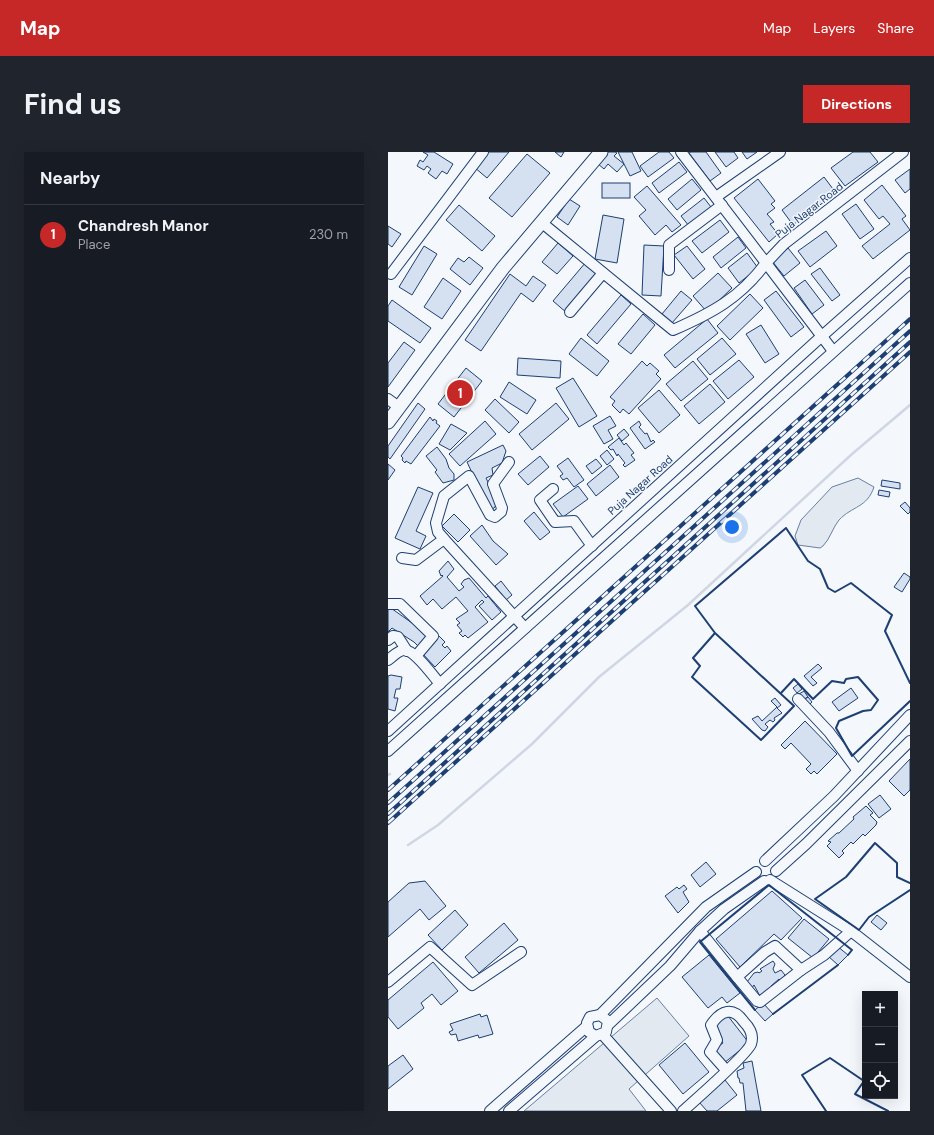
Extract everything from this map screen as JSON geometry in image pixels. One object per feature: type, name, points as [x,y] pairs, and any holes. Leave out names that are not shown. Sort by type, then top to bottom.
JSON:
[{"type":"main road","points":[[388,422],[504,268],[601,152]]},
{"type":"street","points":[[391,274],[483,152]]},
{"type":"street","points":[[681,152],[833,351]]},
{"type":"street","points":[[669,270],[669,245],[719,201],[780,152]]},
{"type":"street","name":"Puja Nagar Road","points":[[604,273],[673,330],[708,315],[734,297],[784,244],[903,152]]},
{"type":"street","points":[[541,222],[604,273],[570,312]]},
{"type":"street","name":"Puja Nagar Road","points":[[388,731],[822,336],[910,258]]},
{"type":"street","points":[[388,751],[910,283]]},
{"type":"street","points":[[388,399],[399,407]]},
{"type":"street","points":[[509,462],[493,484],[502,510],[495,516],[490,515],[470,476],[444,496],[436,523],[438,532],[525,628]]},
{"type":"street","points":[[553,489],[540,500],[555,522],[574,521],[592,546]]},
{"type":"street","points":[[402,558],[416,560],[444,539]]},
{"type":"street","points":[[388,604],[400,604],[433,636],[411,653],[400,651],[392,657],[388,644]]},
{"type":"street","points":[[388,640],[393,636],[398,637],[440,684]]},
{"type":"street","points":[[798,699],[829,732],[858,771]]},
{"type":"street","points":[[909,716],[834,796],[765,861],[757,866],[756,872],[758,878],[770,877],[851,931],[910,977]]},
{"type":"street","points":[[509,1111],[600,1035],[606,1032],[608,1025],[670,966],[700,931],[724,909],[770,877],[844,807],[910,741]]},
{"type":"street","points":[[834,796],[844,807]]},
{"type":"street","points":[[765,861],[771,863],[770,877]]},
{"type":"street","points":[[490,1111],[587,1026],[590,1017],[600,1015],[706,907],[756,872]]},
{"type":"street","points":[[700,931],[757,1001],[760,1002],[801,970],[824,955],[851,931]]},
{"type":"street","points":[[737,977],[765,952],[775,946],[801,970]]},
{"type":"street","points":[[388,982],[430,947],[472,985],[521,952]]},
{"type":"street","points":[[660,955],[670,966]]},
{"type":"street","points":[[683,1111],[726,1070],[749,1048],[751,1043],[750,1029],[734,1011],[724,1013],[711,1025],[717,1040],[710,1052],[726,1070]]},
{"type":"street","points":[[600,1015],[606,1018],[608,1025]]},
{"type":"street","points":[[587,1026],[589,1032],[600,1035],[671,1111]]},
{"type":"shaded area","points":[[858,478],[874,487],[867,499],[839,520],[830,537],[820,548],[798,545],[795,536],[801,520],[832,487]]},
{"type":"shaded area","points":[[657,998],[689,1036],[629,1089],[646,1111],[524,1111]]},
{"type":"building","points":[[423,152],[434,152],[453,164],[447,174],[442,171],[436,179],[428,173],[431,169],[427,166],[424,170],[417,166],[420,160],[423,162],[428,155]]},
{"type":"building","points":[[486,152],[509,152],[487,178],[474,167]]},
{"type":"building","points":[[555,152],[564,152],[561,157]]},
{"type":"building","points":[[607,152],[617,153],[614,156],[624,164],[617,172],[608,164],[604,169],[597,163]]},
{"type":"building","points":[[618,152],[632,152],[641,171],[630,176]]},
{"type":"building","points":[[659,152],[669,152],[674,158],[648,177],[640,166]]},
{"type":"building","points":[[706,152],[721,173],[710,181],[689,153]]},
{"type":"building","points":[[715,152],[734,152],[738,158],[726,167]]},
{"type":"building","points":[[742,152],[757,152],[747,159]]},
{"type":"building","points":[[853,152],[870,152],[878,162],[845,186],[831,168]]},
{"type":"building","points":[[527,154],[550,173],[512,217],[489,198]]},
{"type":"building","points":[[679,162],[687,172],[659,193],[652,183]]},
{"type":"building","points":[[910,169],[910,189],[905,193],[895,180]]},
{"type":"building","points":[[824,177],[836,193],[793,225],[782,210]]},
{"type":"building","points":[[692,179],[701,190],[677,210],[668,199]]},
{"type":"building","points":[[758,179],[775,201],[771,204],[775,208],[767,214],[774,222],[770,224],[778,234],[769,242],[734,198]]},
{"type":"building","points":[[602,183],[630,183],[630,198],[602,198]]},
{"type":"building","points":[[882,185],[906,216],[902,219],[910,230],[873,259],[862,246],[890,224],[883,216],[879,219],[864,200]]},
{"type":"building","points":[[647,186],[681,225],[672,232],[666,225],[655,235],[639,216],[646,210],[634,197]]},
{"type":"building","points":[[704,198],[711,207],[689,226],[681,216]]},
{"type":"building","points":[[569,199],[580,206],[568,225],[557,217]]},
{"type":"building","points":[[856,204],[874,229],[860,239],[842,214]]},
{"type":"building","points":[[459,205],[495,236],[482,251],[446,220]]},
{"type":"building","points":[[603,215],[624,219],[617,263],[595,259]]},
{"type":"building","points":[[720,220],[729,232],[702,253],[692,241]]},
{"type":"building","points":[[388,226],[401,234],[392,247],[388,244]]},
{"type":"building","points":[[826,231],[837,246],[810,267],[798,251]]},
{"type":"building","points":[[738,237],[746,248],[721,268],[713,257]]},
{"type":"building","points":[[558,243],[573,256],[557,274],[542,262]]},
{"type":"building","points":[[644,245],[664,246],[661,296],[642,295]]},
{"type":"building","points":[[424,246],[437,254],[412,295],[399,287]]},
{"type":"building","points":[[687,246],[705,269],[693,279],[674,255]]},
{"type":"building","points":[[788,248],[800,263],[784,276],[772,261]]},
{"type":"building","points":[[747,253],[758,268],[739,283],[728,268]]},
{"type":"building","points":[[469,257],[483,268],[470,285],[450,269],[458,258],[464,262]]},
{"type":"building","points":[[586,262],[600,273],[567,313],[553,301]]},
{"type":"building","points":[[820,268],[840,295],[832,301],[811,274]]},
{"type":"building","points":[[718,273],[732,288],[707,312],[693,296]]},
{"type":"building","points":[[510,274],[526,286],[533,276],[546,285],[533,302],[521,293],[481,351],[465,340]]},
{"type":"building","points":[[443,278],[461,291],[442,319],[424,307]]},
{"type":"building","points":[[805,280],[824,305],[812,314],[794,288]]},
{"type":"building","points":[[681,291],[692,300],[672,323],[662,314]]},
{"type":"building","points":[[776,291],[804,327],[791,337],[764,300]]},
{"type":"building","points":[[750,294],[763,308],[730,340],[717,326]]},
{"type":"building","points":[[621,295],[631,304],[597,344],[587,335]]},
{"type":"building","points":[[392,300],[431,328],[420,343],[388,321],[388,306]]},
{"type":"building","points":[[643,314],[655,325],[631,354],[618,344]]},
{"type":"building","points":[[707,319],[718,333],[675,368],[664,355]]},
{"type":"building","points":[[761,325],[779,354],[765,363],[746,334]]},
{"type":"building","points":[[581,338],[609,361],[597,376],[569,354]]},
{"type":"building","points":[[722,338],[736,354],[710,375],[697,359]]},
{"type":"building","points":[[404,342],[415,350],[388,387],[388,363]]},
{"type":"building","points":[[518,358],[561,361],[560,378],[517,375]]},
{"type":"building","points":[[739,360],[754,377],[728,399],[713,381]]},
{"type":"building","points":[[642,361],[647,366],[650,363],[659,371],[656,374],[661,379],[629,414],[623,409],[620,413],[612,405],[615,401],[610,397]]},
{"type":"building","points":[[693,361],[708,379],[681,401],[666,384]]},
{"type":"building","points":[[466,368],[482,381],[454,417],[438,404]]},
{"type":"building","points":[[573,378],[597,416],[579,427],[556,388]]},
{"type":"building","points":[[509,382],[536,400],[527,414],[500,397]]},
{"type":"building","points":[[710,384],[725,402],[699,424],[684,406]]},
{"type":"building","points":[[659,390],[680,415],[659,433],[638,408]]},
{"type":"building","points":[[495,399],[519,422],[509,433],[485,410]]},
{"type":"building","points":[[418,403],[425,409],[390,459],[388,457],[388,446]]},
{"type":"building","points":[[556,403],[569,419],[532,450],[519,434]]},
{"type":"building","points":[[610,416],[616,426],[608,430],[613,439],[604,444],[593,426]]},
{"type":"building","points":[[430,417],[433,421],[434,419],[437,421],[436,423],[440,426],[411,464],[406,461],[405,463],[401,456]]},
{"type":"building","points":[[485,421],[496,434],[460,466],[449,454]]},
{"type":"building","points":[[639,421],[641,425],[639,427],[645,434],[647,433],[651,442],[653,440],[655,442],[645,449],[630,428]]},
{"type":"building","points":[[451,424],[467,433],[450,450],[439,444]]},
{"type":"building","points":[[624,429],[629,435],[622,441],[617,435]]},
{"type":"building","points":[[619,438],[624,445],[626,443],[634,453],[631,455],[635,460],[625,467],[623,465],[625,463],[618,454],[617,456],[613,449],[611,450],[608,447]]},
{"type":"building","points":[[503,445],[506,451],[502,463],[492,468],[493,475],[486,478],[497,501],[495,507],[490,511],[467,462]]},
{"type":"building","points":[[437,447],[446,459],[449,468],[454,474],[454,480],[443,483],[435,472],[437,470],[426,456]]},
{"type":"building","points":[[607,450],[614,459],[607,465],[600,456]]},
{"type":"building","points":[[540,456],[549,467],[528,485],[518,474]]},
{"type":"building","points":[[568,458],[584,480],[574,487],[567,478],[563,480],[560,476],[563,474],[557,466]]},
{"type":"building","points":[[596,459],[602,466],[592,474],[586,466]]},
{"type":"building","points":[[388,464],[395,470],[388,480]]},
{"type":"building","points":[[610,465],[619,477],[596,496],[587,484]]},
{"type":"building","points":[[882,480],[900,483],[900,489],[881,486]]},
{"type":"building","points":[[578,486],[588,499],[563,517],[553,504]]},
{"type":"building","points":[[418,487],[433,493],[416,531],[426,536],[420,549],[395,538]]},
{"type":"building","points":[[879,490],[890,492],[889,497],[878,495]]},
{"type":"building","points":[[905,502],[910,508],[910,512],[908,514],[900,506]]},
{"type":"building","points":[[534,512],[550,532],[540,540],[524,521]]},
{"type":"building","points":[[454,514],[470,530],[458,542],[442,526]]},
{"type":"building","points":[[482,525],[493,541],[508,554],[496,565],[470,536]]},
{"type":"building","points":[[448,561],[454,569],[447,577],[459,591],[464,587],[461,584],[464,580],[469,578],[486,598],[488,596],[501,612],[492,620],[479,606],[484,602],[482,600],[475,607],[488,622],[468,638],[465,635],[463,637],[459,633],[462,631],[457,625],[460,623],[456,619],[468,611],[456,597],[442,609],[433,599],[427,605],[420,596],[443,576],[441,576],[439,571]]},
{"type":"building","points":[[904,573],[910,577],[910,579],[902,592],[894,587]]},
{"type":"building","points":[[501,581],[512,595],[506,600],[495,586]]},
{"type":"building","points":[[388,606],[429,635],[420,648],[414,642],[392,628],[388,632]]},
{"type":"building","points":[[439,636],[445,642],[442,645],[445,648],[447,646],[451,651],[435,667],[422,653]]},
{"type":"building","points":[[818,664],[822,668],[811,677],[817,683],[813,686],[804,676]]},
{"type":"building","points":[[391,675],[402,677],[400,689],[396,689],[394,698],[398,698],[395,711],[388,709],[388,676]]},
{"type":"building","points":[[798,684],[802,689],[797,693],[793,688]]},
{"type":"building","points":[[851,688],[858,698],[839,711],[832,702]]},
{"type":"building","points":[[804,691],[808,697],[802,700],[799,694]]},
{"type":"building","points":[[808,697],[812,702],[808,706],[804,700]]},
{"type":"building","points":[[775,698],[781,705],[777,708],[782,713],[774,718],[775,720],[773,722],[770,720],[765,724],[768,727],[765,731],[762,730],[752,719],[758,716],[762,721],[777,707],[771,701]]},
{"type":"building","points":[[805,721],[837,754],[817,774],[814,771],[811,774],[806,769],[811,764],[791,743],[785,749],[781,745]]},
{"type":"building","points":[[910,759],[910,790],[904,796],[889,781]]},
{"type":"building","points":[[880,795],[891,809],[879,818],[868,804]]},
{"type":"building","points":[[866,806],[873,813],[870,815],[877,822],[876,825],[865,836],[863,834],[853,844],[851,842],[842,851],[844,853],[839,858],[827,846],[831,842],[828,841],[839,833],[854,819],[853,817]]},
{"type":"building","points":[[706,862],[716,874],[700,887],[691,875]]},
{"type":"building","points":[[425,881],[446,906],[429,920],[420,909],[388,937],[388,902],[409,883]]},
{"type":"building","points":[[684,885],[687,889],[683,892],[689,902],[678,913],[665,896],[677,887],[679,889]]},
{"type":"building","points":[[772,891],[802,918],[781,940],[774,934],[740,967],[716,939]]},
{"type":"building","points":[[455,910],[468,925],[442,950],[428,935]]},
{"type":"building","points":[[877,915],[887,923],[881,930],[871,922]]},
{"type":"building","points":[[804,919],[829,939],[813,958],[788,938]]},
{"type":"building","points":[[504,923],[518,940],[479,973],[465,957]]},
{"type":"building","points":[[837,946],[848,955],[838,965],[828,956]]},
{"type":"building","points":[[709,955],[740,993],[727,1003],[722,997],[708,1008],[682,977]]},
{"type":"building","points":[[773,961],[775,964],[773,969],[775,973],[781,970],[785,975],[781,981],[779,979],[771,986],[773,988],[761,998],[754,985],[752,988],[747,982],[754,973],[759,973],[762,971],[760,969]]},
{"type":"building","points":[[433,962],[458,991],[441,1005],[432,994],[421,1003],[424,1008],[398,1029],[388,1017],[388,1000]]},
{"type":"building","points":[[763,1003],[773,1014],[765,1021],[755,1010]]},
{"type":"building","points":[[480,1014],[481,1017],[487,1015],[493,1034],[479,1038],[478,1035],[458,1041],[456,1034],[451,1035],[449,1032],[453,1030],[450,1024]]},
{"type":"building","points":[[723,1016],[728,1016],[749,1043],[724,1063],[714,1049],[723,1043],[713,1029]]},
{"type":"building","points":[[685,1043],[709,1072],[683,1094],[659,1065]]},
{"type":"building","points":[[403,1055],[413,1069],[388,1089],[388,1066]]},
{"type":"building","points":[[752,1061],[761,1111],[746,1111],[743,1083],[740,1083],[738,1078],[737,1071],[744,1068],[743,1063]]},
{"type":"building","points":[[725,1080],[737,1095],[717,1111],[707,1111],[699,1102]]},
{"type":"waterway","points":[[408,845],[438,825],[532,744],[599,677],[688,605],[852,454],[910,405]]},
{"type":"railway","points":[[388,790],[910,319]]},
{"type":"railway","points":[[388,803],[910,331]]},
{"type":"railway","points":[[388,814],[910,342]]},
{"type":"railway","points":[[388,823],[910,352]]},
{"type":"wall","points":[[715,633],[794,706],[761,740],[692,677],[700,666],[693,658],[715,633],[695,606],[786,528],[808,561],[820,569],[828,588],[835,592],[851,583],[892,615],[885,631],[910,683]]},
{"type":"wall","points":[[781,693],[794,679],[813,699],[832,681],[844,683],[846,679],[858,677],[878,700],[871,710],[863,711],[839,721],[836,728],[852,756],[910,701]]},
{"type":"wall","points":[[910,883],[897,877],[897,863],[875,843],[846,877],[815,899],[859,930],[869,917],[910,890]]},
{"type":"wall","points":[[755,1010],[700,942],[769,885],[852,950],[848,955]]},
{"type":"wall","points":[[773,1014],[838,965]]},
{"type":"wall","points":[[826,1111],[802,1075],[830,1058],[864,1081],[855,1094],[888,1111]]},
{"type":"place","name":"Chandresh Manor","points":[[460,393]]}]
